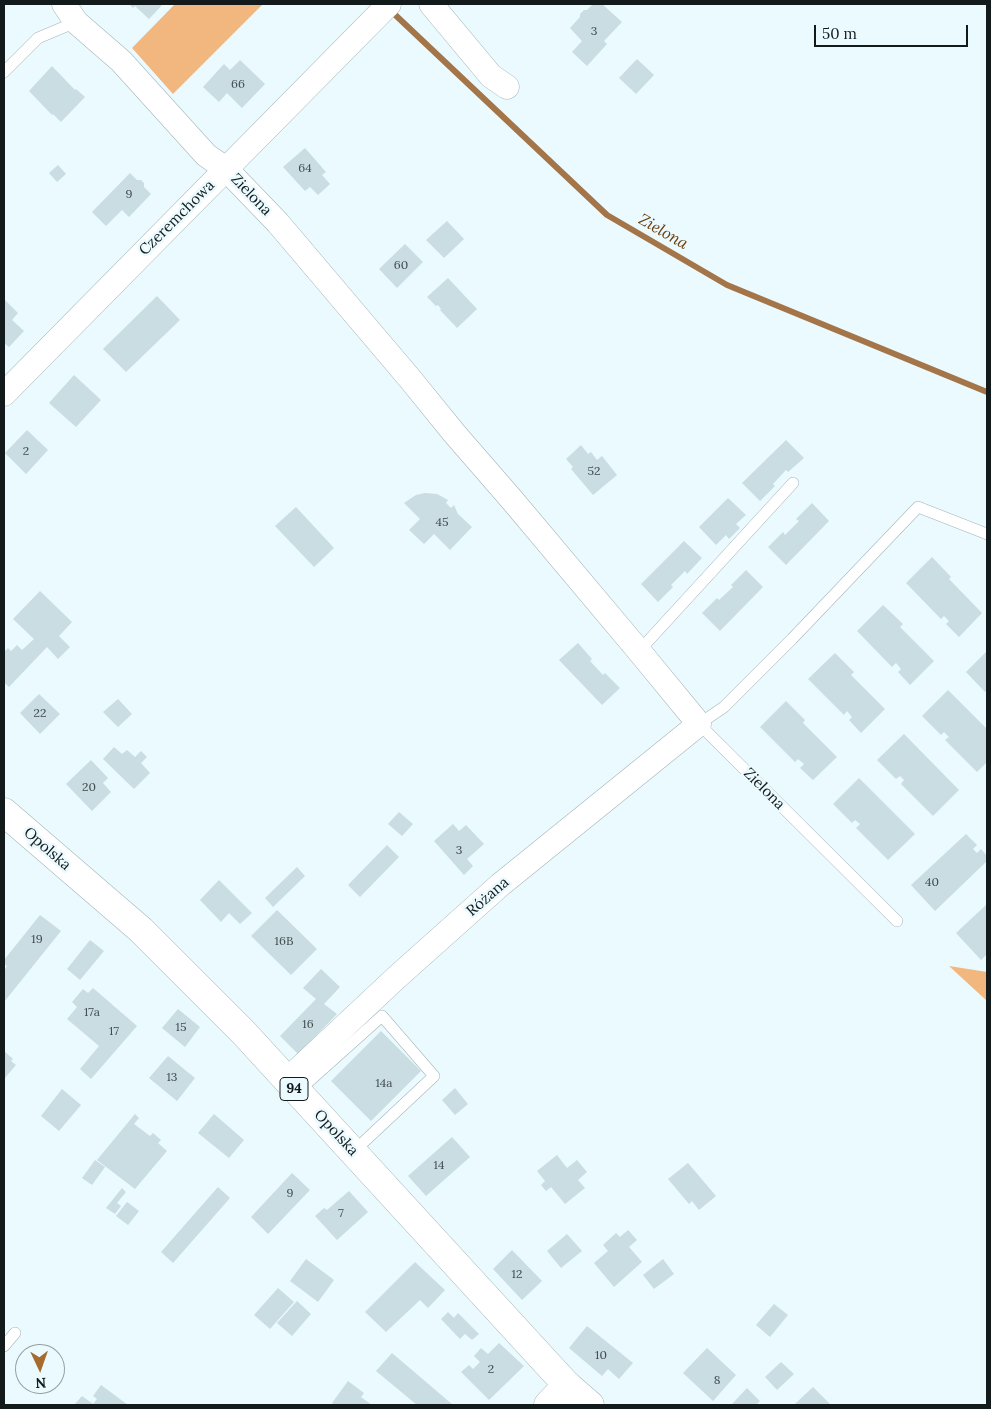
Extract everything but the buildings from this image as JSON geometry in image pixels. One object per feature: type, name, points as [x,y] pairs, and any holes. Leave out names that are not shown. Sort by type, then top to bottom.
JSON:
[{"type":"main road","name":"Opolska","points":[[4,812],[141,930],[242,1032],[567,1384],[590,1405]]},
{"type":"main road","points":[[548,1405],[567,1384]]},
{"type":"street","name":"Czeremchowa","points":[[4,394],[389,4]]},
{"type":"street","points":[[431,4],[491,76],[507,87]]},
{"type":"street","name":"Zielona","points":[[70,13],[121,61],[206,155],[226,170],[291,238],[699,724]]},
{"type":"street","name":"Różana","points":[[292,1086],[397,977],[500,886],[699,724]]},
{"type":"lane","points":[[4,72],[38,38],[70,13]]},
{"type":"lane","points":[[639,651],[793,482]]},
{"type":"lane","points":[[699,724],[724,707],[918,508],[987,534]]},
{"type":"lane","name":"Zielona","points":[[699,724],[897,921]]},
{"type":"lane","points":[[292,1086],[382,1016],[434,1076],[353,1152]]},
{"type":"lane","points":[[4,1346],[15,1333]]},
{"type":"shaded area","points":[[175,4],[263,4],[173,94],[132,48]]},
{"type":"shaded area","points":[[949,966],[987,972],[987,1001]]},
{"type":"waterway","name":"Zielona","points":[[390,10],[607,215],[727,285],[987,392]]}]
